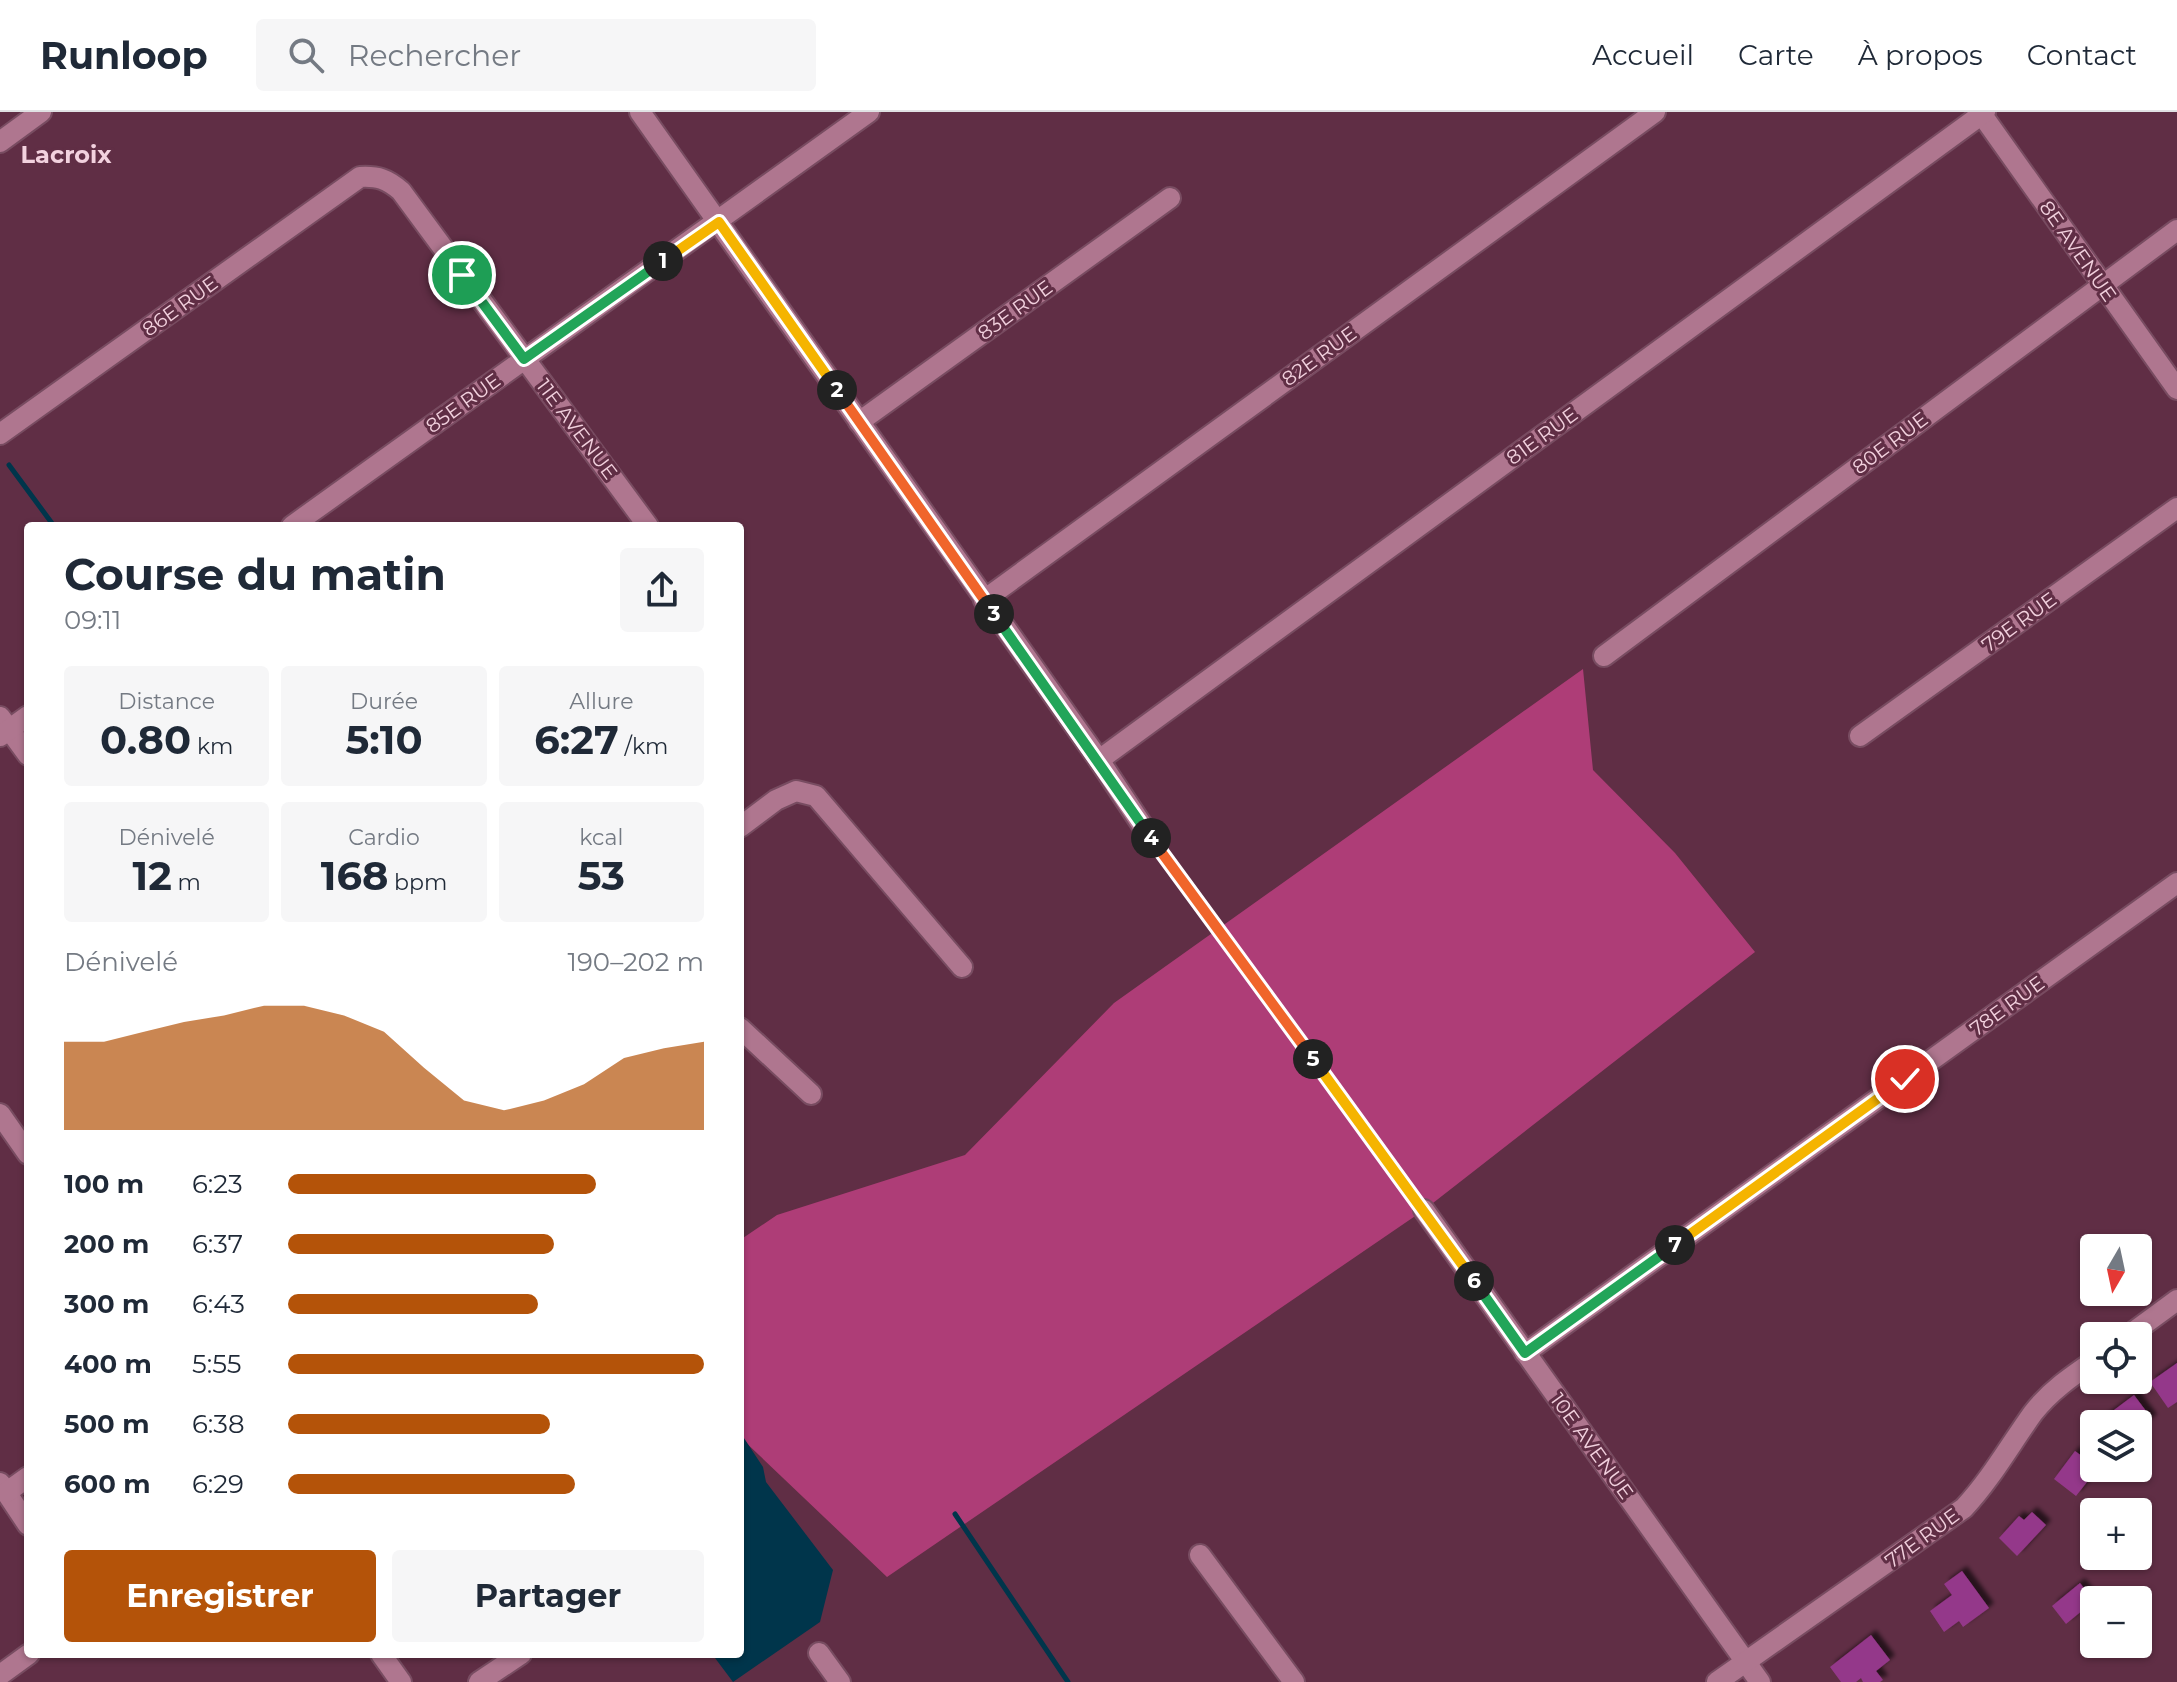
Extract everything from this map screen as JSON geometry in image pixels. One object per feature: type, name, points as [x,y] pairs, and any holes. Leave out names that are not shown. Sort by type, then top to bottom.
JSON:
[{"type":"street","points":[[0,142],[41,112]]},
{"type":"street","points":[[640,112],[1099,760],[1150,837]]},
{"type":"street","name":"85E RUE","points":[[298,522],[869,112]]},
{"type":"street","name":"82E RUE","points":[[984,600],[1655,112]]},
{"type":"street","name":"8E AVENUE","points":[[1983,113],[2177,389]]},
{"type":"street","name":"81E RUE","points":[[1099,760],[1983,113]]},
{"type":"street","name":"11E AVENUE","points":[[360,177],[388,179],[401,191],[643,518]]},
{"type":"street","name":"86E RUE","points":[[0,434],[360,177]]},
{"type":"street","name":"83E RUE","points":[[859,422],[1170,198]]},
{"type":"street","name":"80E RUE","points":[[1604,656],[2177,230]]},
{"type":"street","name":"79E RUE","points":[[1860,736],[2177,508]]},
{"type":"street","points":[[24,718],[3,728],[24,751]]},
{"type":"street","points":[[744,824],[776,800],[796,791],[816,796],[962,967]]},
{"type":"street","name":"78E RUE","points":[[1525,1353],[2177,883]]},
{"type":"street","points":[[744,1032],[811,1094]]},
{"type":"street","points":[[0,1114],[24,1148]]},
{"type":"street","name":"10E AVENUE","points":[[1424,1210],[1760,1682]]},
{"type":"street","points":[[2147,1322],[2177,1300]]},
{"type":"street","name":"77E RUE","points":[[1717,1682],[1964,1508],[1983,1488],[2034,1412],[2057,1388],[2080,1371]]},
{"type":"street","points":[[24,1479],[4,1487],[24,1519]]},
{"type":"street","points":[[1200,1555],[1294,1682]]},
{"type":"street","points":[[819,1653],[840,1682]]},
{"type":"street","points":[[0,1675],[24,1658]]},
{"type":"street","points":[[384,1658],[401,1682]]},
{"type":"street","points":[[479,1682],[515,1658]]},
{"type":"path","points":[[1150,837],[1424,1210]]},
{"type":"shaded area","points":[[1583,669],[1593,770],[1675,853],[1755,952],[1424,1210],[887,1577],[744,1441],[744,1237],[777,1215],[965,1155],[1114,1003]]},
{"type":"water","points":[[744,1438],[763,1467],[766,1482],[833,1570],[820,1622],[733,1682],[715,1658],[744,1658]]},
{"type":"building","points":[[2177,1363],[2177,1402],[2168,1408],[2152,1381]]},
{"type":"building","points":[[2134,1395],[2145,1410],[2114,1410]]},
{"type":"building","points":[[2075,1451],[2080,1455],[2080,1482],[2087,1482],[2076,1496],[2054,1479]]},
{"type":"building","points":[[2032,1512],[2046,1525],[2017,1556],[1999,1538],[2019,1516],[2024,1520]]},
{"type":"building","points":[[1962,1571],[1989,1608],[1963,1627],[1959,1621],[1944,1632],[1930,1611],[1952,1595],[1944,1584]]},
{"type":"building","points":[[2080,1583],[2082,1586],[2080,1612],[2066,1624],[2052,1606]]},
{"type":"building","points":[[1871,1635],[1890,1660],[1876,1671],[1883,1680],[1863,1682],[1861,1678],[1856,1682],[1841,1682],[1830,1667]]},
{"type":"waterway","points":[[9,465],[51,522]]},
{"type":"waterway","points":[[955,1514],[1068,1682]]},
{"type":"district","name":"Lacroix","points":[[66,155]]},
{"type":"route","points":[[462,275],[524,359],[719,222],[1099,760],[1150,837],[1525,1353],[1905,1079]]}]
